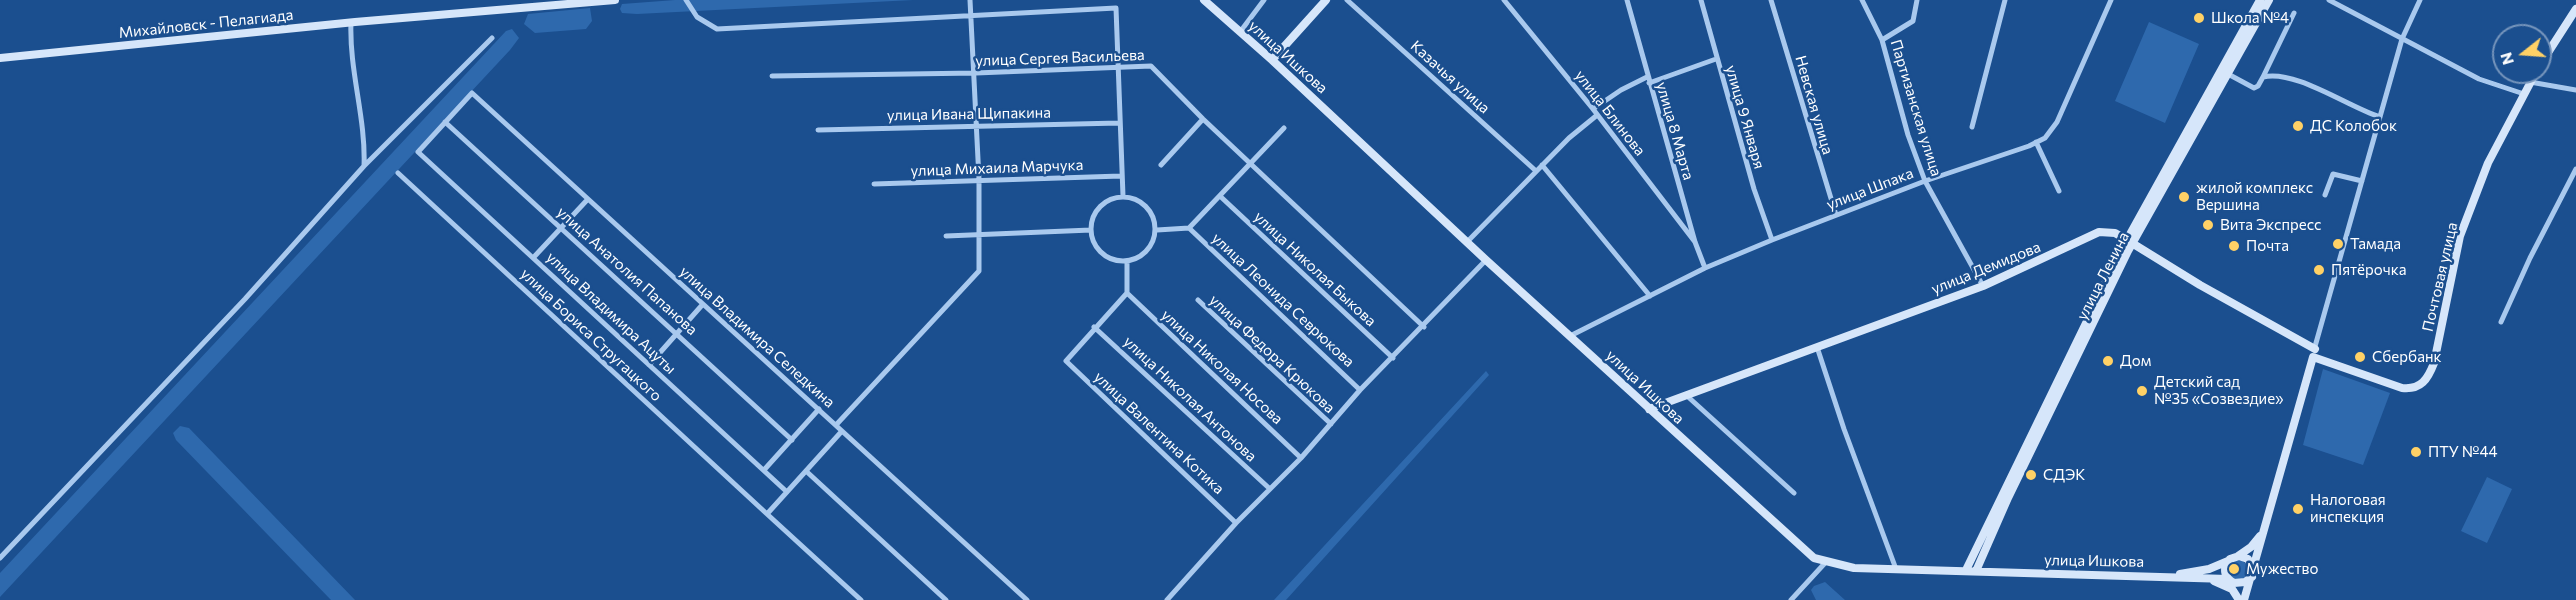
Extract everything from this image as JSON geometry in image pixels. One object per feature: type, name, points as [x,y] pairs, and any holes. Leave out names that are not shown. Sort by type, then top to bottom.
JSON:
[{"type":"street","name":"Михайловск - Пелагиада","points":[[0,58],[351,22],[615,0]]},
{"type":"street","points":[[686,0],[697,17],[717,28],[1116,8],[1123,196]]},
{"type":"street","points":[[836,425],[979,271],[980,179],[976,73],[970,0]]},
{"type":"street","name":"улица Ишкова","points":[[1204,0],[1272,60],[1795,543],[1825,563],[1854,568],[2228,579]]},
{"type":"street","points":[[1240,32],[1264,0]]},
{"type":"street","points":[[1272,60],[1326,0]]},
{"type":"street","name":"Казачья улица","points":[[1347,0],[1536,171]]},
{"type":"street","name":"улица Блинова","points":[[1504,0],[1593,109],[1596,116],[1695,242]]},
{"type":"street","name":"улица 8 Марта","points":[[1627,0],[1695,242],[1705,268]]},
{"type":"street","name":"улица 9 Января","points":[[1701,0],[1754,189],[1772,240]]},
{"type":"street","name":"Невская улица","points":[[1771,0],[1836,215]]},
{"type":"street","name":"Партизанская улица","points":[[1862,0],[1882,40],[1908,135],[1924,181],[1983,286]]},
{"type":"street","points":[[1882,40],[1913,21],[1917,0]]},
{"type":"street","points":[[1972,127],[2005,0]]},
{"type":"street","name":"улица Шпака","points":[[1570,336],[1705,268],[1772,240],[1924,181],[2036,142],[2051,131],[2057,122],[2111,0]]},
{"type":"street","name":"улица Ленина","points":[[1966,570],[2130,242],[2260,0]]},
{"type":"street","name":"улица Ленина","points":[[1976,571],[2008,498],[2130,242],[2269,0]]},
{"type":"street","points":[[2329,0],[2479,79],[2524,94]]},
{"type":"street","points":[[2244,600],[2402,39],[2420,0]]},
{"type":"street","points":[[2552,46],[2576,9]]},
{"type":"street","points":[[2228,74],[2254,88],[2263,77],[2294,13]]},
{"type":"street","points":[[351,22],[355,88],[365,144],[364,166]]},
{"type":"street","points":[[0,558],[245,299],[364,166],[492,38]]},
{"type":"street","points":[[1593,109],[1648,80],[1716,59]]},
{"type":"street","name":"улица Сергея Васильева","points":[[772,76],[976,73],[1151,66],[1203,119],[1424,327]]},
{"type":"street","points":[[2263,77],[2271,75],[2298,82],[2380,117]]},
{"type":"street","name":"Почтовая улица","points":[[2314,353],[2402,388],[2417,387],[2424,382],[2434,363],[2460,236],[2488,163],[2529,84]]},
{"type":"street","points":[[2542,84],[2576,90]]},
{"type":"street","name":"улица Владимира Селедкина","points":[[445,122],[472,93],[1027,600]]},
{"type":"street","points":[[1467,242],[1569,138],[1596,116]]},
{"type":"street","points":[[1161,165],[1203,119]]},
{"type":"street","name":"улица Владимира Ацуты","points":[[445,122],[418,152],[787,492]]},
{"type":"street","name":"улица Анатолия Папанова","points":[[445,122],[792,440]]},
{"type":"street","name":"улица Ивана Щипакина","points":[[818,130],[1119,123]]},
{"type":"street","points":[[1157,230],[1189,228],[1221,197],[1284,128]]},
{"type":"street","points":[[2036,142],[2059,190]]},
{"type":"street","points":[[1542,165],[1650,296]]},
{"type":"street","points":[[2501,322],[2530,258],[2576,169]]},
{"type":"street","name":"улица Бориса Стругацкого","points":[[398,173],[861,600]]},
{"type":"street","points":[[2325,195],[2333,174],[2362,181]]},
{"type":"street","name":"улица Михаила Марчука","points":[[874,184],[1121,176]]},
{"type":"street","points":[[1123,196],[1138,200],[1148,207],[1157,230],[1145,253],[1127,263],[1114,261],[1104,255],[1096,247],[1090,230],[1095,213],[1101,205],[1123,196]]},
{"type":"street","name":"улица Николая Быкова","points":[[1221,197],[1393,358]]},
{"type":"street","points":[[533,258],[588,199]]},
{"type":"street","name":"улица Леонида Севрюкова","points":[[1189,228],[1360,390]]},
{"type":"street","points":[[946,236],[1090,230]]},
{"type":"street","name":"улица Демидова","points":[[1649,409],[1983,286],[2029,267],[2093,234],[2109,232],[2130,242],[2314,353]]},
{"type":"street","points":[[1167,600],[1236,523],[1301,458],[1360,390],[1424,327],[1486,260]]},
{"type":"street","points":[[1094,327],[1127,293],[1127,263]]},
{"type":"street","name":"улица Николая Носова","points":[[1127,293],[1301,458]]},
{"type":"street","name":"улица Федора Крюкова","points":[[1198,300],[1331,424]]},
{"type":"street","points":[[649,365],[703,304]]},
{"type":"street","name":"улица Валентина Котика","points":[[1094,327],[1066,361],[1236,523]]},
{"type":"street","name":"улица Николая Антонова","points":[[1094,327],[1270,489]]},
{"type":"street","points":[[1817,346],[1844,429],[1896,569]]},
{"type":"street","points":[[1686,395],[1794,493]]},
{"type":"street","points":[[764,470],[819,409]]},
{"type":"street","points":[[767,514],[842,431]]},
{"type":"street","points":[[806,471],[946,600]]},
{"type":"street","points":[[2239,600],[2232,589],[2225,568],[2228,561],[2252,547],[2265,530]]},
{"type":"street","points":[[2237,556],[2248,559],[2252,574]]},
{"type":"street","name":"улица Ишкова","points":[[2158,576],[2209,569],[2228,561]]},
{"type":"street","points":[[1794,599],[1825,563]]},
{"type":"street","points":[[2228,579],[2241,584],[2252,574]]},
{"type":"street","points":[[2210,580],[2232,589]]},
{"type":"shaded area","points":[[675,0],[913,0],[637,14],[622,13],[620,9],[622,4]]},
{"type":"shaded area","points":[[590,8],[592,21],[586,29],[535,33],[524,24],[528,14]]},
{"type":"shaded area","points":[[2149,22],[2199,44],[2165,123],[2115,101]]},
{"type":"shaded area","points":[[512,29],[519,38],[510,50],[0,597],[0,573],[506,31]]},
{"type":"shaded area","points":[[2323,369],[2390,393],[2363,465],[2303,445]]},
{"type":"shaded area","points":[[1486,371],[1489,375],[1286,600],[1274,600]]},
{"type":"shaded area","points":[[180,426],[189,428],[355,600],[331,600],[176,440],[173,433]]},
{"type":"shaded area","points":[[2487,477],[2512,489],[2487,543],[2461,531]]},
{"type":"shaded area","points":[[2238,560],[2245,563],[2248,570],[2245,577],[2238,580],[2231,577],[2228,570],[2231,563]]},
{"type":"shaded area","points":[[1825,582],[1845,600],[1816,600],[1811,590],[1814,586]]},
{"type":"place","name":"Школа №4","points":[[2199,18]]},
{"type":"place","name":"ДС Колобок","points":[[2298,126]]},
{"type":"place","name":"жилой комплекс Вершина","points":[[2184,197]]},
{"type":"place","name":"Вита Экспресс","points":[[2208,225]]},
{"type":"place","name":"Тамада","points":[[2338,244]]},
{"type":"place","name":"Почта","points":[[2234,246]]},
{"type":"place","name":"Пятёрочка","points":[[2319,270]]},
{"type":"place","name":"Сбербанк","points":[[2360,357]]},
{"type":"place","name":"Дом","points":[[2108,361]]},
{"type":"place","name":"Детский сад №35 «Созвездие»","points":[[2142,391]]},
{"type":"place","name":"ПТУ №44","points":[[2416,452]]},
{"type":"place","name":"СДЭК","points":[[2031,475]]},
{"type":"place","name":"Налоговая инспекция","points":[[2298,509]]},
{"type":"place","name":"Мужество","points":[[2234,569]]}]
